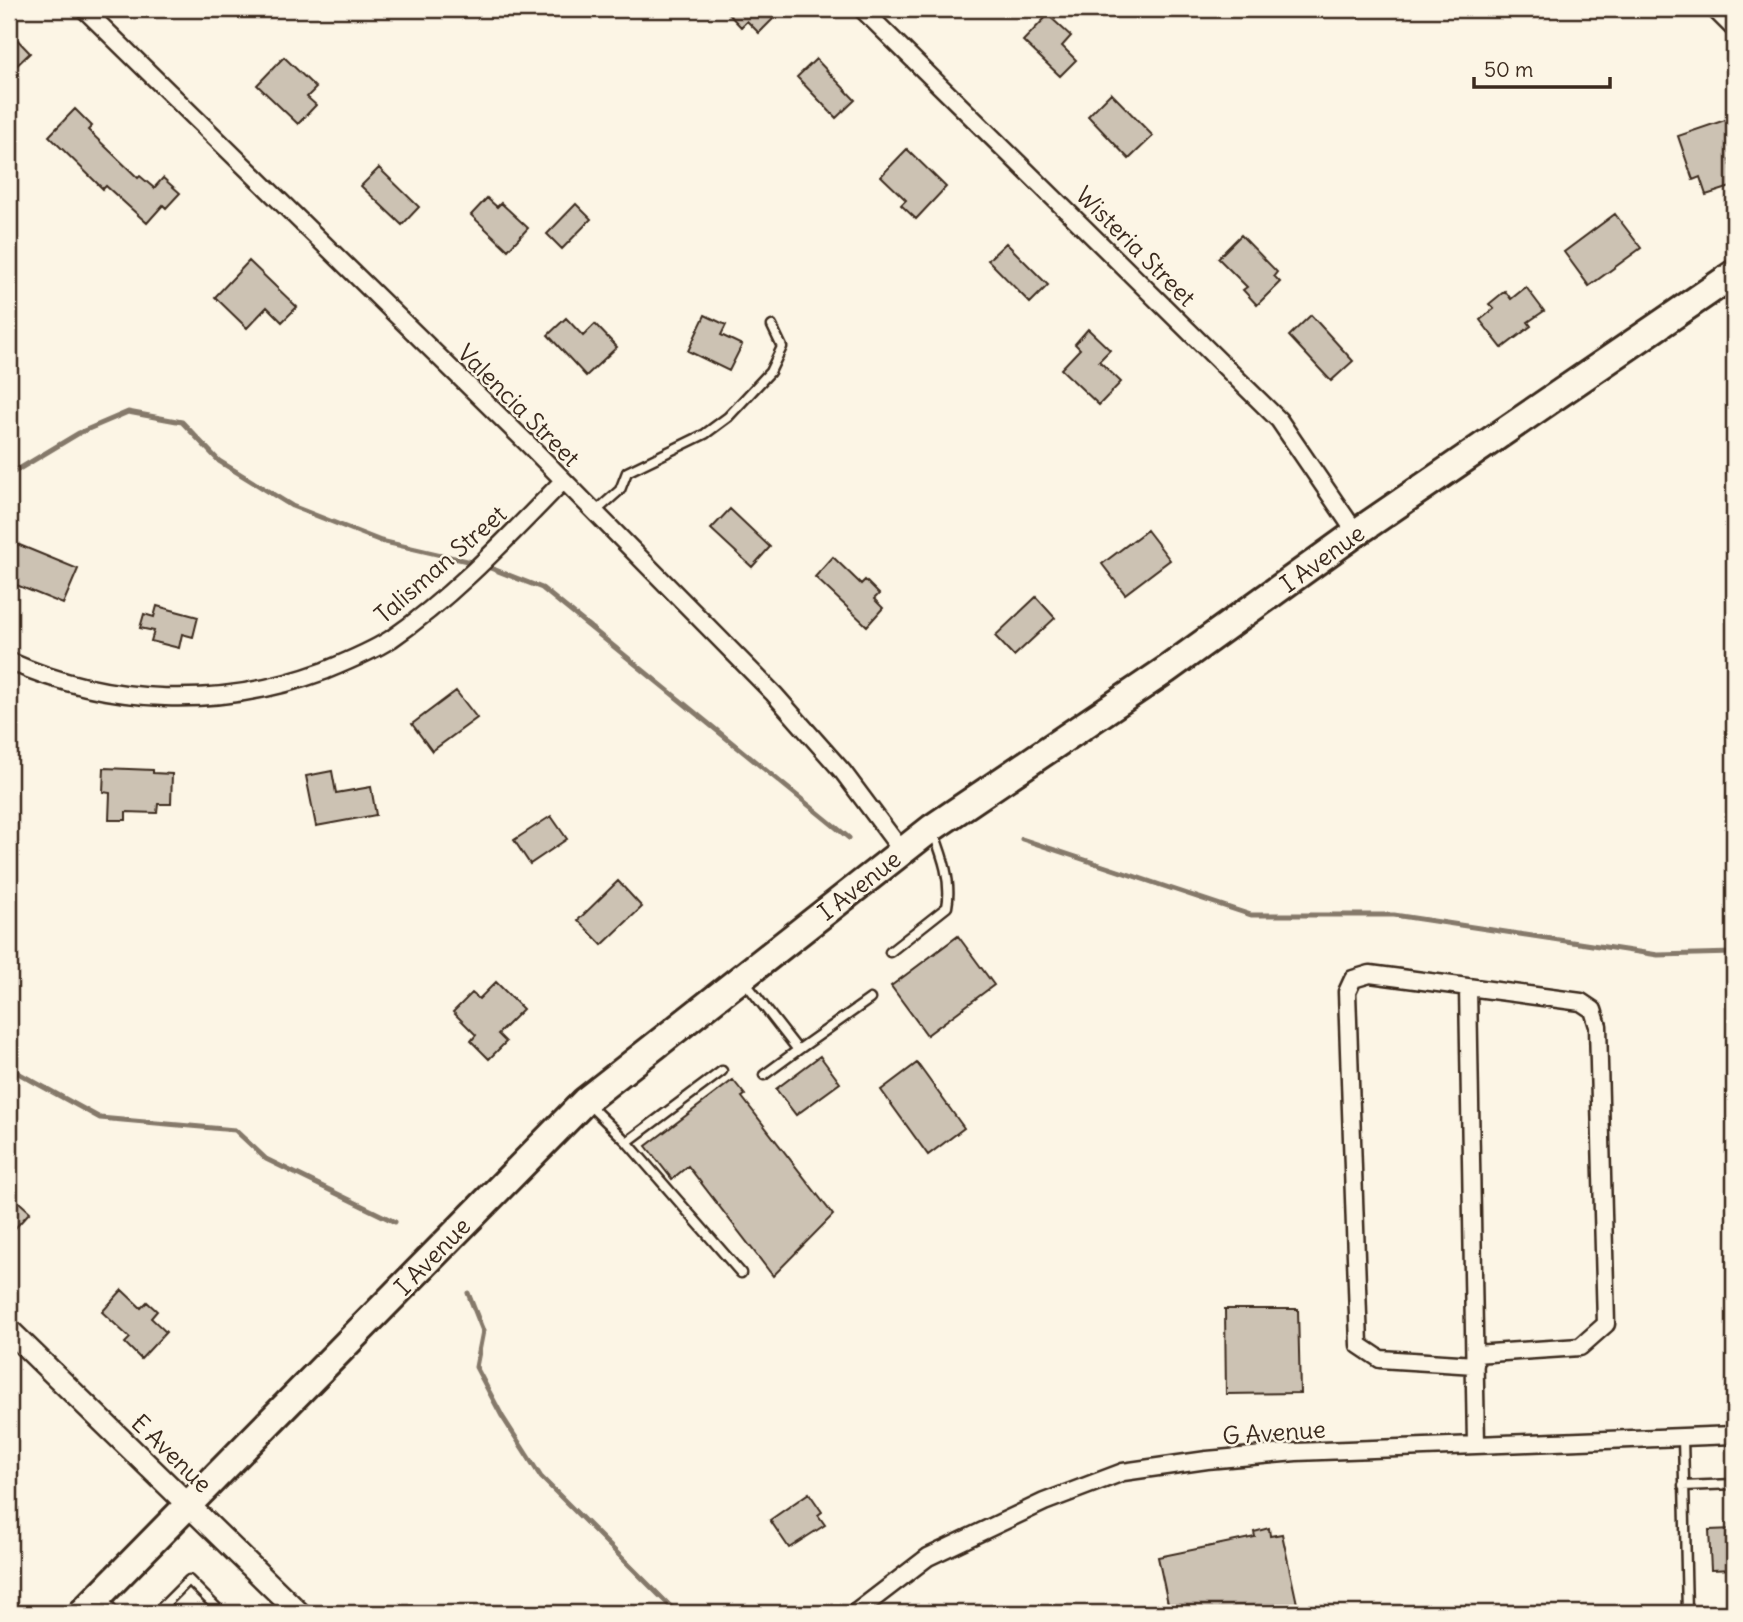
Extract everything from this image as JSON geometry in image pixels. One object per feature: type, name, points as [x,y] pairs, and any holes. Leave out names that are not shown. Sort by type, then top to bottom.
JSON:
[{"type":"main road","name":"I Avenue","points":[[99,1608],[189,1506],[585,1101],[932,828],[1166,670],[1356,533],[1734,274]]},
{"type":"street","name":"Valencia Street","points":[[84,9],[563,481],[774,694],[843,772],[902,851]]},
{"type":"street","name":"Wisteria Street","points":[[863,9],[1279,420],[1356,533]]},
{"type":"street","points":[[1718,9],[1734,25]]},
{"type":"street","name":"Talisman Street","points":[[9,662],[43,677],[116,694],[165,699],[222,696],[299,680],[343,663],[389,640],[425,613],[494,552],[563,481]]},
{"type":"street","points":[[1370,974],[1581,1002],[1593,1010],[1598,1026],[1606,1324],[1580,1347],[1475,1359],[1380,1359],[1359,1345],[1347,992],[1353,979],[1370,974]]},
{"type":"street","points":[[1468,988],[1476,1444]]},
{"type":"street","name":"E Avenue","points":[[9,1330],[299,1613]]},
{"type":"street","name":"G Avenue","points":[[855,1613],[928,1557],[1044,1502],[1123,1472],[1207,1460],[1296,1452],[1734,1435]]},
{"type":"lane","points":[[594,513],[620,490],[627,472],[705,434],[728,417],[770,372],[776,360],[782,347],[772,326]]},
{"type":"lane","points":[[890,952],[947,907],[950,893],[941,852],[932,828]]},
{"type":"lane","points":[[741,977],[798,1050]]},
{"type":"lane","points":[[764,1075],[870,999]]},
{"type":"lane","points":[[627,1142],[722,1071]]},
{"type":"lane","points":[[585,1101],[627,1142],[741,1273]]},
{"type":"lane","points":[[1683,1437],[1687,1613]]},
{"type":"lane","points":[[1683,1486],[1734,1484]]},
{"type":"lane","points":[[156,1613],[189,1580],[222,1613]]},
{"type":"building","points":[[724,9],[763,9],[773,19],[759,33],[747,21],[741,27]]},
{"type":"building","points":[[1048,15],[1071,36],[1062,46],[1076,60],[1060,76],[1023,41]]},
{"type":"building","points":[[9,31],[30,53],[9,73]]},
{"type":"building","points":[[284,57],[316,88],[307,97],[316,105],[298,124],[257,85]]},
{"type":"building","points":[[816,59],[855,100],[836,118],[797,77]]},
{"type":"building","points":[[1111,93],[1153,136],[1129,159],[1088,116]]},
{"type":"building","points":[[75,109],[92,126],[88,130],[138,178],[140,176],[154,188],[163,178],[180,193],[166,208],[163,205],[147,223],[106,186],[103,189],[49,136]]},
{"type":"building","points":[[1728,119],[1734,139],[1734,158],[1729,160],[1734,186],[1706,195],[1700,177],[1693,180],[1678,136]]},
{"type":"building","points":[[907,149],[946,187],[916,219],[901,205],[906,200],[881,176]]},
{"type":"building","points":[[379,168],[419,207],[402,225],[361,186]]},
{"type":"building","points":[[487,198],[497,207],[501,203],[528,228],[508,250],[471,215]]},
{"type":"building","points":[[576,204],[591,219],[562,249],[547,234]]},
{"type":"building","points":[[1615,214],[1641,248],[1589,286],[1564,252]]},
{"type":"building","points":[[1241,235],[1277,272],[1274,276],[1280,282],[1257,305],[1243,290],[1247,287],[1218,258]]},
{"type":"building","points":[[1006,243],[1048,285],[1030,303],[988,260]]},
{"type":"building","points":[[249,261],[297,307],[282,322],[267,307],[247,328],[215,297]]},
{"type":"building","points":[[1526,287],[1544,311],[1528,322],[1531,326],[1502,348],[1480,320],[1494,309],[1489,304],[1505,291],[1511,299]]},
{"type":"building","points":[[705,315],[726,325],[721,335],[742,345],[729,371],[688,351]]},
{"type":"building","points":[[1311,315],[1353,361],[1331,381],[1289,336]]},
{"type":"building","points":[[566,318],[583,336],[595,324],[617,347],[586,376],[548,335]]},
{"type":"building","points":[[1088,329],[1110,350],[1099,361],[1121,382],[1099,405],[1061,369],[1080,349],[1075,344]]},
{"type":"building","points":[[730,509],[770,547],[752,567],[711,529]]},
{"type":"building","points":[[1147,530],[1170,560],[1125,594],[1102,564]]},
{"type":"building","points":[[17,544],[78,569],[63,604],[9,582],[9,563]]},
{"type":"building","points":[[833,557],[861,584],[865,580],[879,594],[874,599],[883,608],[867,626],[815,577]]},
{"type":"building","points":[[1036,597],[1055,618],[1014,656],[995,636]]},
{"type":"building","points":[[157,606],[198,617],[193,637],[182,634],[179,648],[151,641],[154,631],[140,628],[144,614],[154,617]]},
{"type":"building","points":[[456,691],[477,718],[432,751],[412,724]]},
{"type":"building","points":[[104,768],[153,770],[153,773],[172,774],[171,804],[158,804],[157,813],[126,812],[126,820],[109,820],[110,793],[103,792]]},
{"type":"building","points":[[332,771],[336,793],[371,787],[376,815],[316,826],[306,776]]},
{"type":"building","points":[[551,816],[567,839],[530,864],[514,840]]},
{"type":"building","points":[[618,881],[642,907],[602,945],[578,920]]},
{"type":"building","points":[[958,936],[994,985],[927,1035],[891,986]]},
{"type":"building","points":[[496,982],[523,1009],[498,1034],[506,1042],[489,1059],[471,1041],[476,1035],[453,1012],[472,993],[479,999]]},
{"type":"building","points":[[820,1056],[840,1083],[796,1115],[776,1089]]},
{"type":"building","points":[[917,1063],[964,1128],[928,1155],[881,1090]]},
{"type":"building","points":[[733,1080],[745,1095],[742,1097],[833,1215],[773,1276],[688,1166],[672,1179],[646,1146]]},
{"type":"building","points":[[9,1193],[30,1212],[9,1235]]},
{"type":"building","points":[[122,1290],[141,1308],[147,1302],[157,1311],[151,1318],[166,1332],[141,1359],[125,1343],[130,1338],[102,1312]]},
{"type":"building","points":[[1225,1309],[1298,1309],[1300,1393],[1226,1394]]},
{"type":"building","points":[[809,1493],[822,1512],[818,1515],[825,1525],[789,1548],[770,1520]]},
{"type":"building","points":[[1269,1528],[1270,1536],[1282,1534],[1299,1613],[1248,1613],[1247,1608],[1218,1613],[1170,1613],[1158,1557],[1255,1537],[1254,1532]]},
{"type":"building","points":[[1734,1529],[1734,1569],[1711,1570],[1709,1530]]},
{"type":"waterway","points":[[9,475],[79,433],[128,412],[182,422],[219,461],[292,506],[381,541],[480,564],[542,588],[849,838]]},
{"type":"waterway","points":[[1022,839],[1251,915],[1394,915],[1658,955],[1734,953]]},
{"type":"waterway","points":[[9,1068],[100,1118],[235,1130],[266,1159],[395,1222]]},
{"type":"waterway","points":[[468,1293],[483,1331],[476,1367],[502,1416],[541,1477],[677,1613]]}]
